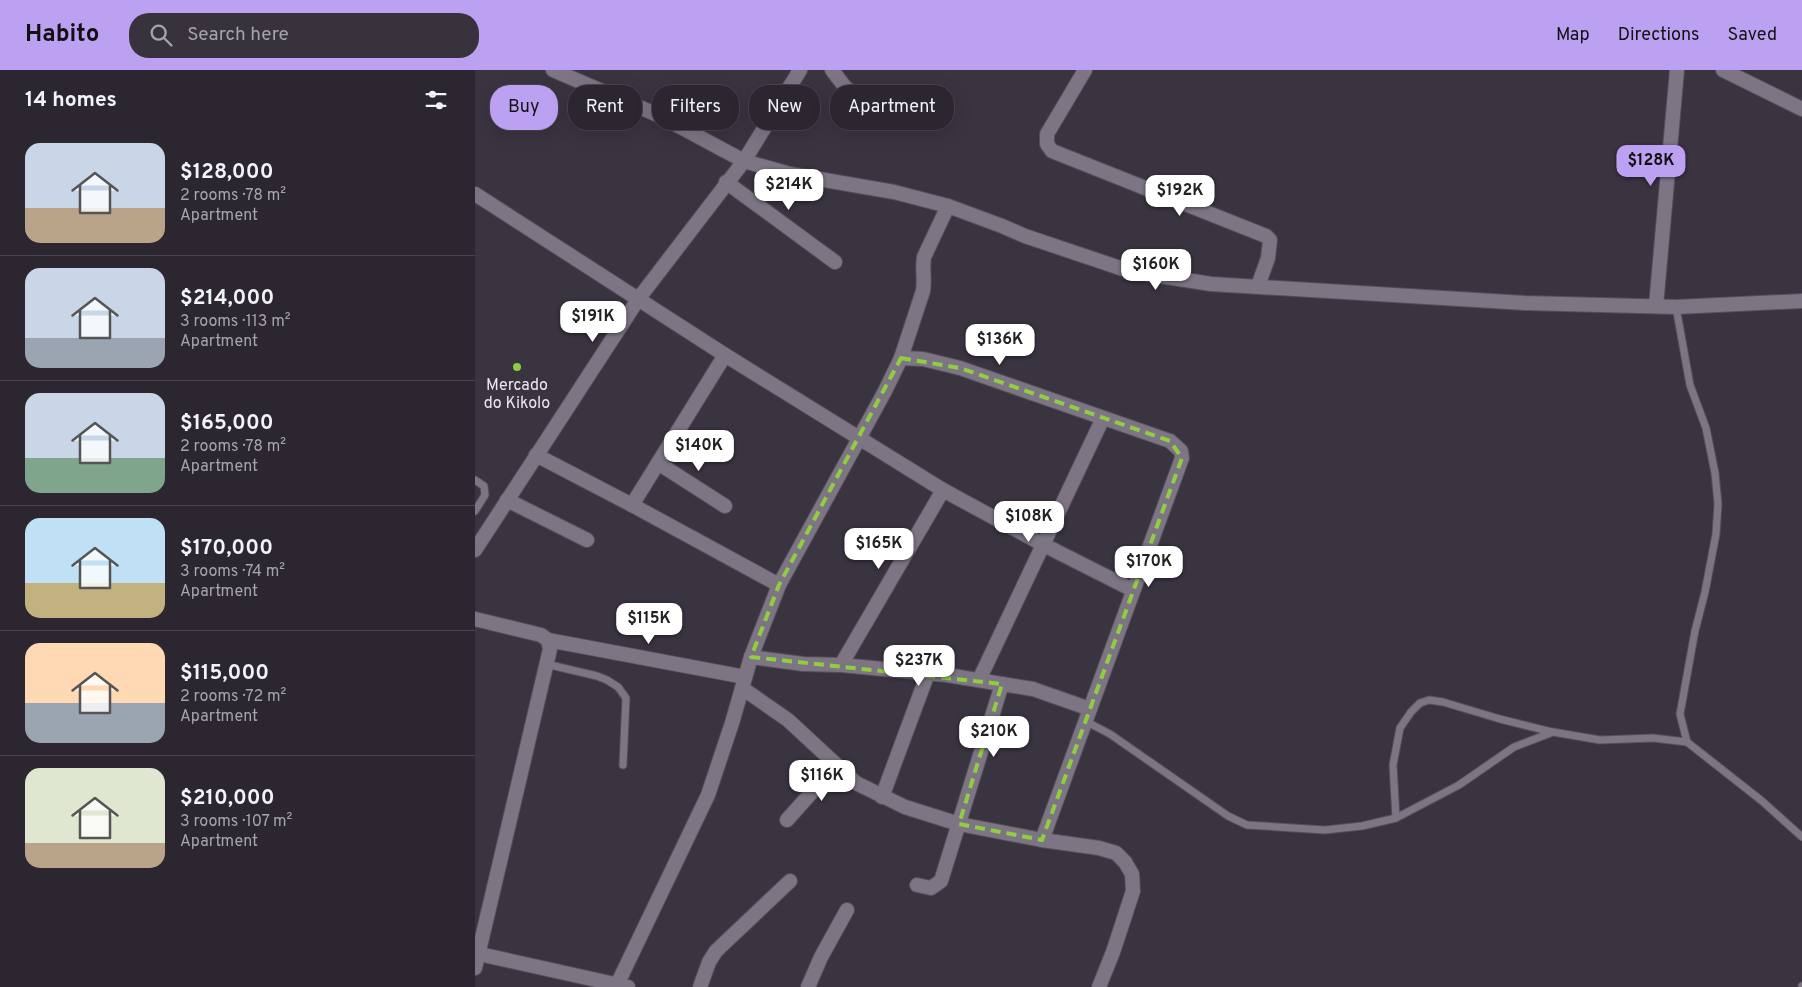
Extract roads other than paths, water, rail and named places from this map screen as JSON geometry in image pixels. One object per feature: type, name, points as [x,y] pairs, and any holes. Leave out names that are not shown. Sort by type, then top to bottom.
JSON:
[{"type":"street","points":[[553,70],[660,116],[744,161],[790,174],[894,192],[948,206],[1025,236],[1129,272],[1211,284],[1525,303],[1676,307],[1802,301]]},
{"type":"street","points":[[475,550],[639,298],[726,182],[744,161],[800,70]]},
{"type":"street","points":[[832,70],[843,85]]},
{"type":"street","points":[[1085,70],[1047,134],[1047,144],[1052,151],[1267,236],[1270,240],[1270,248],[1258,286]]},
{"type":"street","points":[[1656,306],[1677,70]]},
{"type":"street","points":[[1723,70],[1744,75],[1802,109]]},
{"type":"street","points":[[726,182],[835,262]]},
{"type":"street","points":[[475,194],[859,439],[943,490],[1044,545],[1133,590]]},
{"type":"street","points":[[477,954],[620,986],[708,795],[751,657],[779,585],[885,391],[901,358],[923,292],[925,257],[948,206]]},
{"type":"street","points":[[632,505],[725,354]]},
{"type":"street","points":[[901,358],[923,359],[960,368],[1170,442],[1181,451],[1182,458],[1042,840]]},
{"type":"street","points":[[979,680],[1103,418]]},
{"type":"street","points":[[536,455],[779,585]]},
{"type":"street","points":[[658,463],[725,506]]},
{"type":"street","points":[[841,665],[943,490]]},
{"type":"street","points":[[507,500],[587,540]]},
{"type":"street","points":[[475,619],[541,635],[548,640],[743,682],[856,783],[905,808],[959,824],[1042,840],[1099,848],[1115,853],[1125,862],[1132,874],[1133,891],[1116,944],[1099,987]]},
{"type":"street","points":[[475,968],[547,664],[550,649],[548,640]]},
{"type":"street","points":[[751,657],[803,664],[841,665],[928,673],[1033,689],[1088,715]]},
{"type":"street","points":[[882,796],[928,673]]},
{"type":"street","points":[[917,885],[931,888],[941,881],[1002,684]]},
{"type":"street","points":[[787,820],[836,765]]},
{"type":"street","points":[[700,987],[709,962],[716,951],[790,881]]},
{"type":"street","points":[[808,987],[821,957],[847,910]]},
{"type":"lane","points":[[1676,307],[1690,385],[1706,428],[1715,473],[1718,504],[1716,534],[1679,714],[1687,742]]},
{"type":"lane","points":[[475,480],[484,486],[485,495],[475,511]]},
{"type":"lane","points":[[547,664],[597,676],[618,687],[626,698],[623,765]]},
{"type":"lane","points":[[1396,818],[1393,765],[1400,728],[1411,712],[1429,700],[1443,702],[1553,732],[1600,740],[1653,738],[1687,742],[1761,801],[1802,837]]},
{"type":"lane","points":[[1088,715],[1110,734],[1229,816],[1247,825],[1325,830],[1362,826],[1396,818],[1459,785],[1514,747],[1553,732]]},
{"type":"place","name":"Mercado do Kikolo","points":[[517,367]]}]
